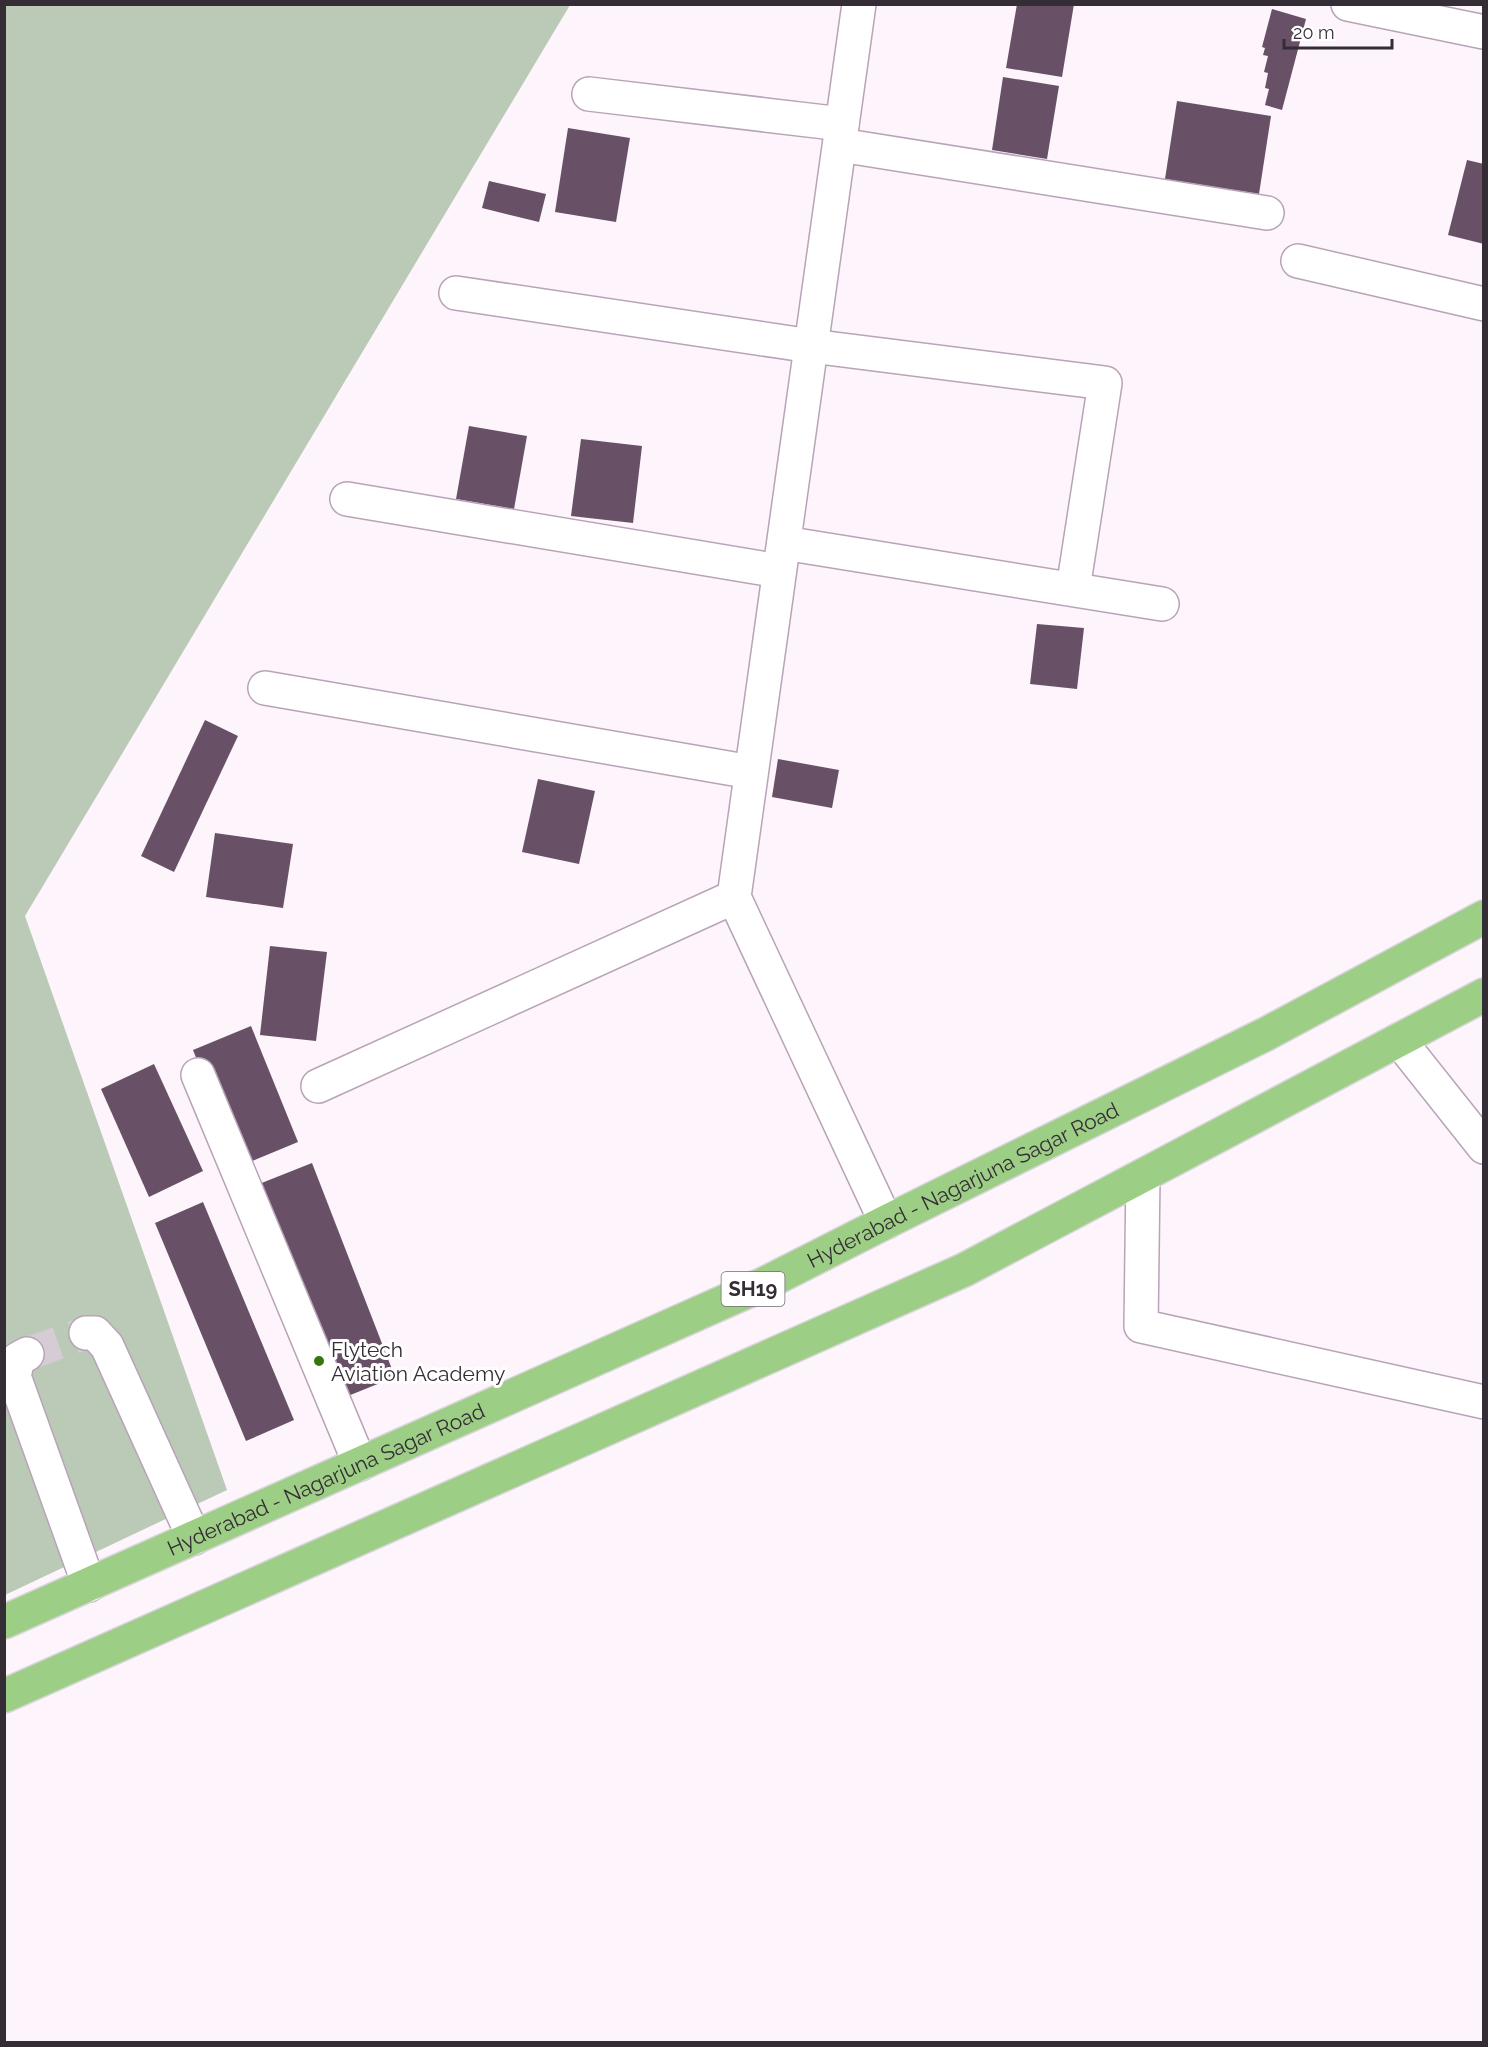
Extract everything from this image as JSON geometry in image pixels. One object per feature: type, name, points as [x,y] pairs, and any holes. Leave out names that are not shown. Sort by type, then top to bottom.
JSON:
[{"type":"main road","name":"Hyderabad - Nagarjuna Sagar Road","points":[[4,1622],[764,1284],[1266,1034],[1484,917]]},
{"type":"main road","points":[[4,1696],[964,1270],[1484,994]]},
{"type":"street","points":[[859,4],[734,897],[886,1222]]},
{"type":"street","points":[[1348,4],[1484,32]]},
{"type":"street","points":[[589,94],[841,135],[1267,213]]},
{"type":"street","points":[[1298,261],[1484,304]]},
{"type":"street","points":[[456,294],[811,346],[1105,383],[1073,589]]},
{"type":"street","points":[[348,499],[782,557],[1073,589],[1162,604]]},
{"type":"street","points":[[265,688],[752,772]]},
{"type":"street","points":[[318,1086],[734,897]]},
{"type":"street","points":[[1399,1040],[1484,1147]]},
{"type":"street","points":[[198,1075],[360,1464]]},
{"type":"street","points":[[1143,1176],[1141,1326],[1484,1402]]},
{"type":"street","points":[[87,1333],[95,1333],[108,1346],[194,1538]]},
{"type":"street","points":[[27,1354],[18,1359],[14,1376],[89,1585]]},
{"type":"green space","points":[[4,5],[570,5],[25,916],[227,1490],[5,1595]]},
{"type":"building","points":[[1017,4],[1074,4],[1062,77],[1006,68]]},
{"type":"building","points":[[1272,9],[1306,19],[1282,110],[1265,105],[1269,89],[1265,88],[1268,73],[1264,72],[1268,56],[1263,55],[1265,48],[1262,47]]},
{"type":"building","points":[[1003,77],[1059,86],[1047,159],[992,150]]},
{"type":"building","points":[[1177,101],[1271,116],[1259,194],[1165,179]]},
{"type":"building","points":[[568,128],[630,138],[616,222],[555,212]]},
{"type":"building","points":[[1467,160],[1484,164],[1484,244],[1448,235]]},
{"type":"building","points":[[489,181],[546,194],[539,222],[482,208]]},
{"type":"building","points":[[469,426],[527,436],[514,509],[456,499]]},
{"type":"building","points":[[581,439],[642,446],[633,523],[571,516]]},
{"type":"building","points":[[1037,624],[1084,628],[1077,689],[1030,684]]},
{"type":"building","points":[[205,720],[238,736],[174,872],[141,856]]},
{"type":"building","points":[[778,759],[839,770],[832,808],[772,797]]},
{"type":"building","points":[[538,779],[595,791],[579,864],[522,852]]},
{"type":"building","points":[[215,833],[293,844],[283,908],[206,897]]},
{"type":"building","points":[[270,946],[327,952],[316,1041],[260,1035]]},
{"type":"building","points":[[251,1026],[298,1142],[240,1166],[193,1050]]},
{"type":"building","points":[[154,1064],[203,1171],[149,1197],[101,1089]]},
{"type":"building","points":[[312,1163],[395,1377],[338,1400],[254,1186]]},
{"type":"building","points":[[203,1202],[294,1420],[246,1441],[155,1223]]},
{"type":"tunnel","points":[[27,1354],[86,1333]]},
{"type":"place","name":"Flytech Aviation Academy","points":[[319,1361]]}]
